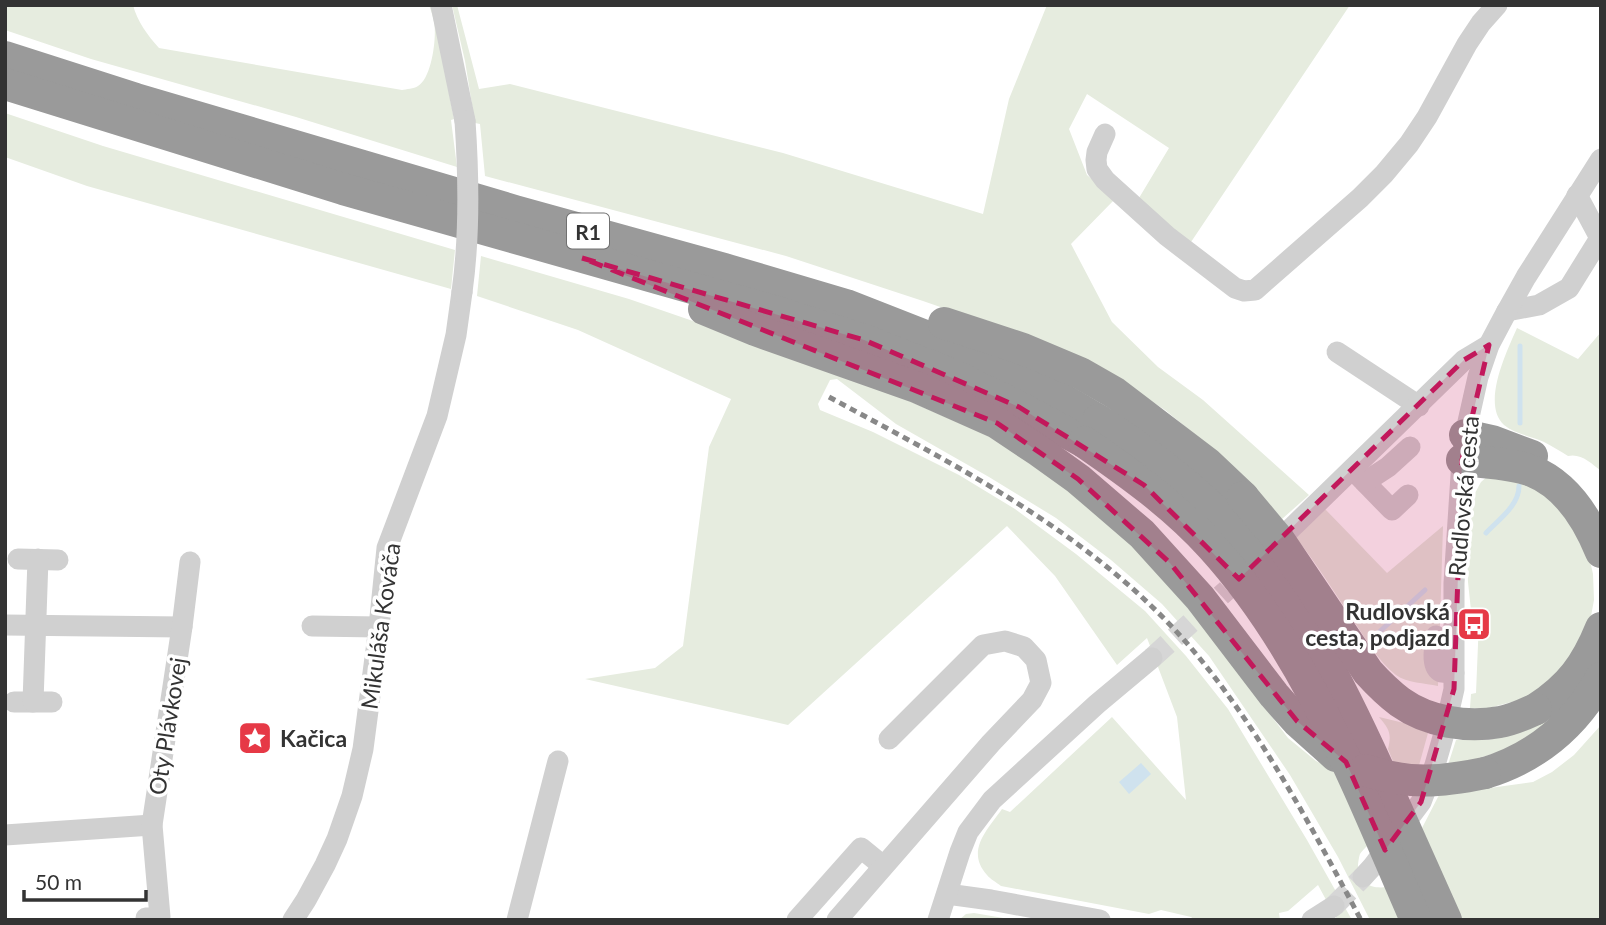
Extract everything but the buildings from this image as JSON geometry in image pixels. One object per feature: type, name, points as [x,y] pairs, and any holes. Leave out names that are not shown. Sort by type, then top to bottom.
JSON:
[{"type":"highway","name":"R1","points":[[5,57],[136,99],[502,208],[846,305],[971,354],[1035,383],[1091,431],[1115,463],[1179,514],[1212,546],[1274,627],[1302,672],[1337,742],[1416,920]]},
{"type":"highway","name":"R1","points":[[5,85],[343,189],[780,313],[864,340],[953,375],[1019,407],[1131,441],[1164,466],[1233,529],[1266,568],[1298,614],[1327,662],[1361,730],[1446,920]]},
{"type":"highway","points":[[582,258],[755,330],[916,387],[997,423],[1079,479],[1142,534],[1200,598],[1297,721],[1336,756],[1353,766],[1396,779],[1426,782],[1503,768],[1544,746],[1580,711],[1601,678]]},
{"type":"highway","points":[[846,305],[907,310],[1023,349],[1080,373],[1115,393],[1207,463],[1243,497],[1279,540],[1368,672],[1402,704],[1422,713],[1450,722],[1473,725],[1502,722],[1536,709],[1552,699],[1574,677],[1591,653],[1601,628]]},
{"type":"highway","points":[[1464,448],[1492,441],[1527,453],[1567,477],[1601,516]]},
{"type":"highway","points":[[1464,448],[1503,464],[1532,471],[1557,486],[1590,527],[1601,552]]},
{"type":"street","name":"Mikuláša Kováča","points":[[293,920],[325,865],[352,796],[363,749],[387,548],[437,416],[456,335],[470,208],[465,121],[441,5]]},
{"type":"street","points":[[1105,134],[1097,152],[1097,169],[1105,180],[1167,236],[1235,288],[1255,290],[1360,198],[1409,144],[1467,44],[1497,5]]},
{"type":"street","name":"Rudlovská cesta","points":[[1363,877],[1421,802],[1443,737],[1454,689],[1454,583],[1464,448],[1478,377],[1489,345],[1507,311],[1601,159]]},
{"type":"street","points":[[1507,311],[1539,304],[1569,288],[1600,238],[1577,195]]},
{"type":"street","name":"Rudlovská cesta","points":[[1227,590],[1359,476],[1419,406],[1464,360],[1489,345]]},
{"type":"street","points":[[1337,352],[1419,406]]},
{"type":"street","points":[[1408,495],[1392,510],[1359,476],[1388,467],[1410,447]]},
{"type":"street","points":[[33,702],[38,559]]},
{"type":"street","name":"Oty Plávkovej","points":[[146,918],[160,917],[152,825],[190,562]]},
{"type":"street","name":"Oty Plávkovej","points":[[5,625],[182,627]]},
{"type":"street","points":[[312,626],[379,627]]},
{"type":"street","points":[[1436,636],[1436,668],[1442,672],[1454,673]]},
{"type":"street","points":[[837,920],[991,743],[1032,700],[1041,683],[1036,660],[1024,647],[1005,641],[983,645],[889,739]]},
{"type":"street","points":[[938,920],[968,832],[992,800],[1152,657]]},
{"type":"street","points":[[516,920],[558,761]]},
{"type":"street","name":"Oty Plávkovej","points":[[5,835],[152,825]]},
{"type":"street","points":[[797,920],[861,848],[883,866]]},
{"type":"street","points":[[947,894],[1100,920]]},
{"type":"street","points":[[1312,920],[1330,913]]},
{"type":"highlighted area","points":[[582,258],[864,340],[1019,407],[1144,485],[1239,579],[1464,360],[1489,345],[1462,460],[1454,689],[1421,802],[1385,850],[1346,762],[1297,721],[1170,563],[1078,479],[997,423]]},
{"type":"shaded area","points":[[5,5],[133,5],[143,28],[159,48],[402,90],[418,86],[427,75],[435,37],[429,5],[432,5],[454,119],[451,120],[457,167],[296,117],[91,59],[5,30]]},
{"type":"shaded area","points":[[452,5],[457,5],[479,89],[510,84],[783,153],[983,214],[1009,99],[1047,5],[1350,5],[1189,245],[1136,203],[1169,148],[1087,94],[1069,129],[1087,175],[1115,199],[1071,244],[1112,322],[1158,367],[1203,400],[1309,495],[1282,519],[1253,486],[1165,410],[1103,370],[1044,343],[786,256],[485,176],[480,124],[475,123]]},
{"type":"shaded area","points":[[5,113],[103,146],[455,250],[451,289],[87,186],[5,157]]},
{"type":"shaded area","points":[[481,256],[629,299],[852,376],[996,439],[1072,492],[1143,554],[1210,635],[1288,738],[1316,761],[1334,770],[1368,845],[1359,856],[1361,877],[1371,886],[1387,887],[1401,920],[1370,920],[1338,857],[1290,775],[1209,656],[1162,604],[1056,518],[896,424],[837,379],[830,380],[818,404],[820,410],[873,432],[959,475],[1015,509],[1076,554],[1145,611],[1186,656],[1228,709],[1352,920],[1337,920],[1318,885],[1288,911],[1279,913],[1280,920],[1195,920],[1161,910],[1149,914],[1001,886],[988,876],[981,866],[978,849],[985,832],[1002,809],[1010,812],[1112,717],[1186,800],[1177,717],[1147,638],[1117,665],[1055,576],[1007,526],[788,725],[585,679],[655,668],[683,646],[709,447],[731,399],[578,330],[477,296]]},
{"type":"shaded area","points":[[1517,328],[1578,359],[1601,332],[1601,471],[1582,457],[1568,456],[1544,442],[1513,431],[1504,425],[1498,416],[1495,391],[1498,377]]},
{"type":"shaded area","points":[[1512,474],[1561,504],[1588,552],[1593,574],[1594,600],[1589,627],[1575,659],[1531,697],[1485,709],[1470,708],[1471,694],[1476,693],[1479,620],[1472,620],[1467,557],[1474,495],[1481,482],[1489,475]]},
{"type":"shaded area","points":[[1324,508],[1387,573],[1443,526],[1438,686],[1400,678],[1384,664],[1296,538]]},
{"type":"shaded area","points":[[1564,707],[1547,726],[1505,750],[1447,768],[1456,740],[1488,740],[1514,734]]},
{"type":"shaded area","points":[[1379,717],[1428,733],[1418,769],[1395,766],[1388,749],[1389,732]]},
{"type":"shaded area","points":[[1601,725],[1601,920],[1462,920],[1422,828],[1439,795],[1533,782],[1574,755]]},
{"type":"shaded area","points":[[966,914],[1015,920],[959,920]]},
{"type":"water","points":[[1141,763],[1151,774],[1129,794],[1119,782]]},
{"type":"waterway","points":[[1520,346],[1520,423]]},
{"type":"waterway","points":[[1486,533],[1512,506],[1519,486]]},
{"type":"waterway","points":[[1377,634],[1425,590]]},
{"type":"tunnel","points":[[1152,658],[1227,590]]},
{"type":"tunnel","points":[[1334,906],[1363,877]]},
{"type":"railway","points":[[829,397],[1012,500],[1056,528],[1138,593],[1202,662],[1253,732],[1321,845],[1361,920]]},
{"type":"place","name":"Rudlovská cesta, podjazd","points":[[1474,624]]},
{"type":"place","name":"Kačica","points":[[255,738]]}]
